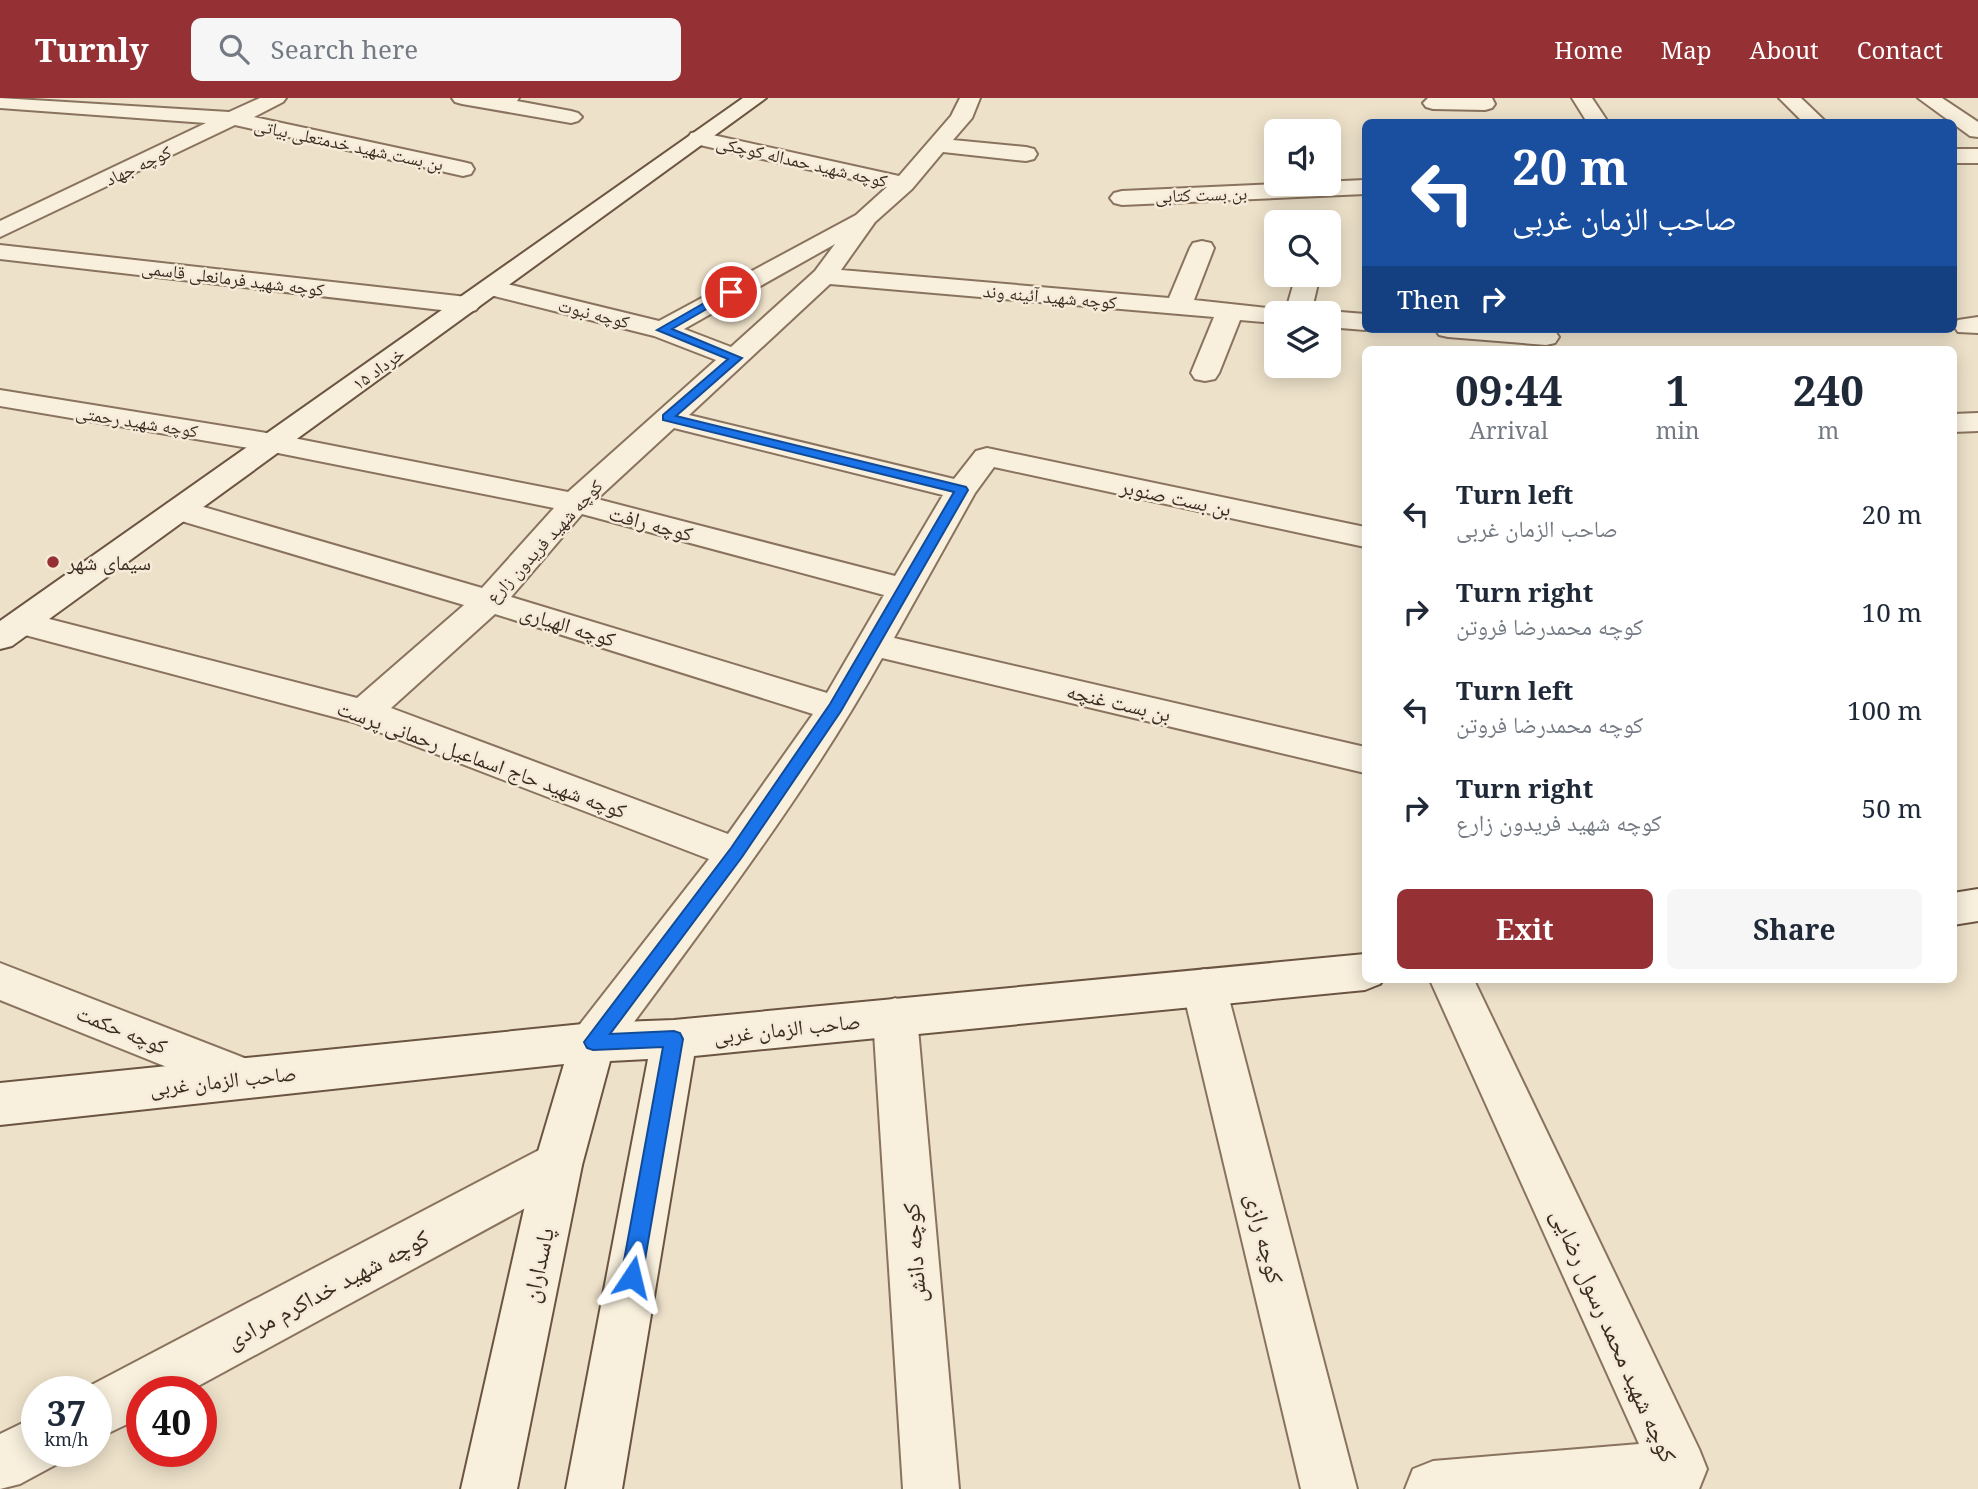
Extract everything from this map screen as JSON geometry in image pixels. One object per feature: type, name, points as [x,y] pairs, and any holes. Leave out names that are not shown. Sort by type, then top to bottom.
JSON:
[{"type":"street","name":"کوچه جهاد","points":[[0,230],[276,98]]},
{"type":"street","points":[[462,98],[503,101],[571,117]]},
{"type":"street","name":"۱۵ خرداد","points":[[11,630],[756,98]]},
{"type":"street","name":"کوچه شهید فریدون زارع","points":[[364,712],[489,601],[575,503],[824,276],[867,217],[904,184],[961,118],[970,98]]},
{"type":"street","points":[[1433,103],[1485,104],[1482,98]]},
{"type":"street","points":[[1582,98],[1595,119]]},
{"type":"street","points":[[1789,98],[1812,119]]},
{"type":"street","points":[[1928,98],[1978,131]]},
{"type":"street","name":"بن بست شهید خدمتعلی بیاتی","points":[[0,102],[235,119],[463,169]]},
{"type":"street","name":"کوچه شهید حمداله کوچکی","points":[[699,138],[904,184]]},
{"type":"street","points":[[937,145],[1026,154]]},
{"type":"street","points":[[1957,156],[1978,156]]},
{"type":"street","name":"بن بست کتابی","points":[[1122,198],[1362,187]]},
{"type":"street","name":"کوچه شهید فریدون زارع","points":[[663,330],[867,217]]},
{"type":"street","points":[[1180,306],[1202,248]]},
{"type":"street","name":"کوچه شهید فرمانعلی قاسمی","points":[[0,252],[467,305]]},
{"type":"street","name":"کوچه شهید آئینه وند","points":[[824,276],[1264,314]]},
{"type":"street","name":"کوچه نبوت","points":[[491,288],[663,330],[736,358]]},
{"type":"street","points":[[1205,373],[1230,311]]},
{"type":"street","points":[[1341,320],[1362,322]]},
{"type":"street","points":[[1488,333],[1547,339]]},
{"type":"street","name":"کوچه شهید رحمتی","points":[[0,398],[273,443]]},
{"type":"street","points":[[593,1042],[736,852],[836,708],[961,490],[667,418]]},
{"type":"street","points":[[1957,423],[1978,422]]},
{"type":"street","name":"کوچه رافت","points":[[273,443],[575,503],[903,589]]},
{"type":"street","name":"بن بست صنوبر","points":[[961,490],[987,457],[1362,536]]},
{"type":"street","name":"کوچه الهیاری","points":[[178,510],[489,601],[836,708]]},
{"type":"street","name":"کوچه شهید حاج اسماعیل رحمانی پرست","points":[[11,630],[364,712],[736,852]]},
{"type":"street","name":"بن بست غنچه","points":[[872,644],[1362,759]]},
{"type":"street","points":[[1957,908],[1978,905]]},
{"type":"street","name":"صاحب الزمان غربی","points":[[0,1104],[593,1042],[674,1039],[1362,972]]},
{"type":"street","name":"کوچه حکمت","points":[[0,981],[244,1078]]},
{"type":"street","name":"کوچه شهید محمد رسول رضایی","points":[[1433,1489],[1679,1469],[1453,983]]},
{"type":"street","name":"کوچه رازی","points":[[1204,987],[1329,1489]]},
{"type":"street","name":"کوچه دانش","points":[[895,1017],[931,1489]]},
{"type":"street","points":[[594,1489],[674,1039]]},
{"type":"street","name":"پاسداران","points":[[489,1489],[558,1165],[593,1042]]},
{"type":"street","name":"کوچه شهید خداکرم مرادی","points":[[112,1403],[558,1165]]},
{"type":"street","points":[[0,1464],[21,1453]]},
{"type":"place","name":"سیمای شهر","points":[[53,562]]},
{"type":"route","points":[[632,1277],[674,1039],[593,1042],[736,852],[836,708],[961,490],[667,418],[736,358],[663,330],[731,292]]}]
